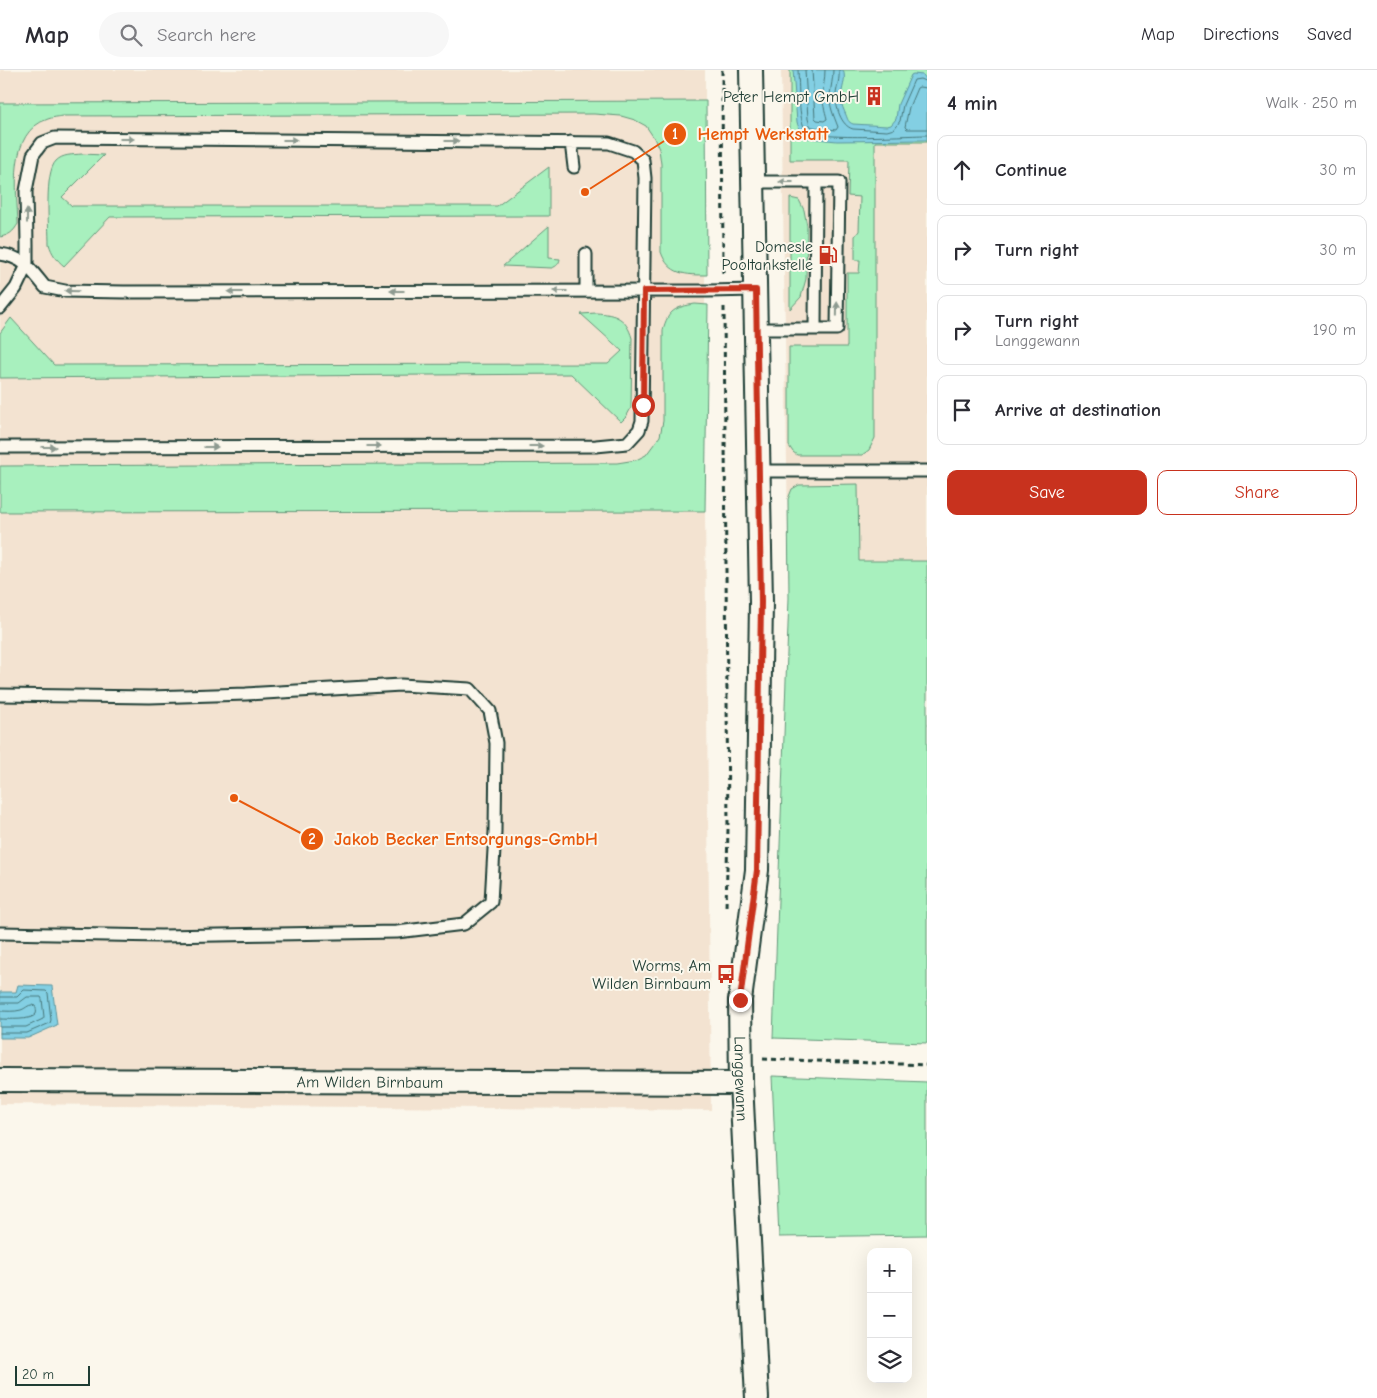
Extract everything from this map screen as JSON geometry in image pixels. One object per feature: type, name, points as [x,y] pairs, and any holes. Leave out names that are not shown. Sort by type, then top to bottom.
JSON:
[{"type":"street","name":"Langgewann","points":[[751,70],[761,602],[757,870],[740,1000],[741,1083],[757,1398]]},
{"type":"street","name":"Am Wilden Birnbaum","points":[[0,1080],[741,1083]]},
{"type":"lane","points":[[0,308],[16,288],[26,265],[28,244],[26,192],[33,155],[42,143],[56,138],[609,143],[633,151],[643,160],[645,178],[642,421],[639,430],[627,443],[586,446],[0,447]]},
{"type":"lane","points":[[571,142],[574,167]]},
{"type":"lane","points":[[754,182],[839,182],[837,329],[756,329]]},
{"type":"lane","points":[[815,329],[816,183]]},
{"type":"lane","points":[[0,254],[12,255],[26,265],[45,288],[64,291],[756,290]]},
{"type":"lane","points":[[586,254],[586,291]]},
{"type":"lane","points":[[758,471],[927,471]]},
{"type":"lane","points":[[0,695],[150,696],[246,694],[401,685],[470,689],[490,711],[496,743],[496,832],[491,902],[464,924],[397,932],[161,936],[0,933]]},
{"type":"path","points":[[722,70],[728,829],[726,912]]},
{"type":"path","points":[[741,1058],[927,1065]]},
{"type":"shaded area","points":[[0,70],[705,70],[705,511],[711,1110],[0,1104]]},
{"type":"shaded area","points":[[781,70],[927,70],[927,597],[789,598]]},
{"type":"green space","points":[[790,70],[927,70],[927,142],[875,142],[875,438],[869,450],[862,455],[797,455],[789,446],[789,347],[847,347],[847,273],[859,273],[860,260],[855,260],[855,236],[859,231],[860,197],[848,196],[849,160],[790,160]]},
{"type":"green space","points":[[706,101],[707,275],[692,275],[679,272],[664,260],[661,252],[661,164],[659,149],[646,126],[621,116],[594,114],[54,117],[35,126],[26,136],[20,149],[16,180],[18,224],[11,233],[0,237],[0,103]]},
{"type":"green space","points":[[68,155],[104,155],[62,197],[72,206],[497,206],[549,167],[549,216],[110,217],[64,266],[51,251],[49,244],[48,200],[50,176],[56,161]]},
{"type":"green space","points":[[790,198],[799,200],[804,210],[807,226],[806,279],[801,297],[790,309]]},
{"type":"green space","points":[[549,226],[549,258],[560,259],[556,266],[552,268],[503,266]]},
{"type":"green space","points":[[695,304],[708,305],[705,511],[0,512],[0,466],[617,463],[636,460],[646,455],[660,436],[663,421],[663,330],[665,323],[670,314],[678,308]]},
{"type":"green space","points":[[596,313],[619,318],[627,326],[632,338],[631,408],[621,422],[571,374],[0,378],[0,333],[11,318],[54,365],[608,364],[622,351],[581,314]]},
{"type":"green space","points":[[858,484],[859,561],[927,561],[927,1043],[773,1038],[789,598],[788,499],[792,489],[799,485]]},
{"type":"green space","points":[[772,1076],[927,1082],[927,1235],[779,1237]]},
{"type":"water","points":[[793,70],[843,70],[841,101],[849,122],[853,124],[887,126],[891,125],[896,119],[898,104],[911,75],[923,75],[927,80],[927,140],[837,141],[807,138],[800,132],[797,122]]},
{"type":"water","points":[[18,985],[52,986],[57,1025],[28,1038],[0,1038],[0,992],[16,992]]},
{"type":"place","name":"Peter Hempt GmbH","points":[[874,96]]},
{"type":"place","name":"Hempt Werkstatt","points":[[585,192]]},
{"type":"place","name":"Domesle Pooltankstelle","points":[[828,255]]},
{"type":"place","name":"Jakob Becker Entsorgungs-GmbH","points":[[234,798]]},
{"type":"place","name":"Worms, Am Wilden Birnbaum","points":[[726,974]]},
{"type":"route","points":[[643,405],[644,291],[756,290],[761,602],[757,870],[740,1000]]}]
